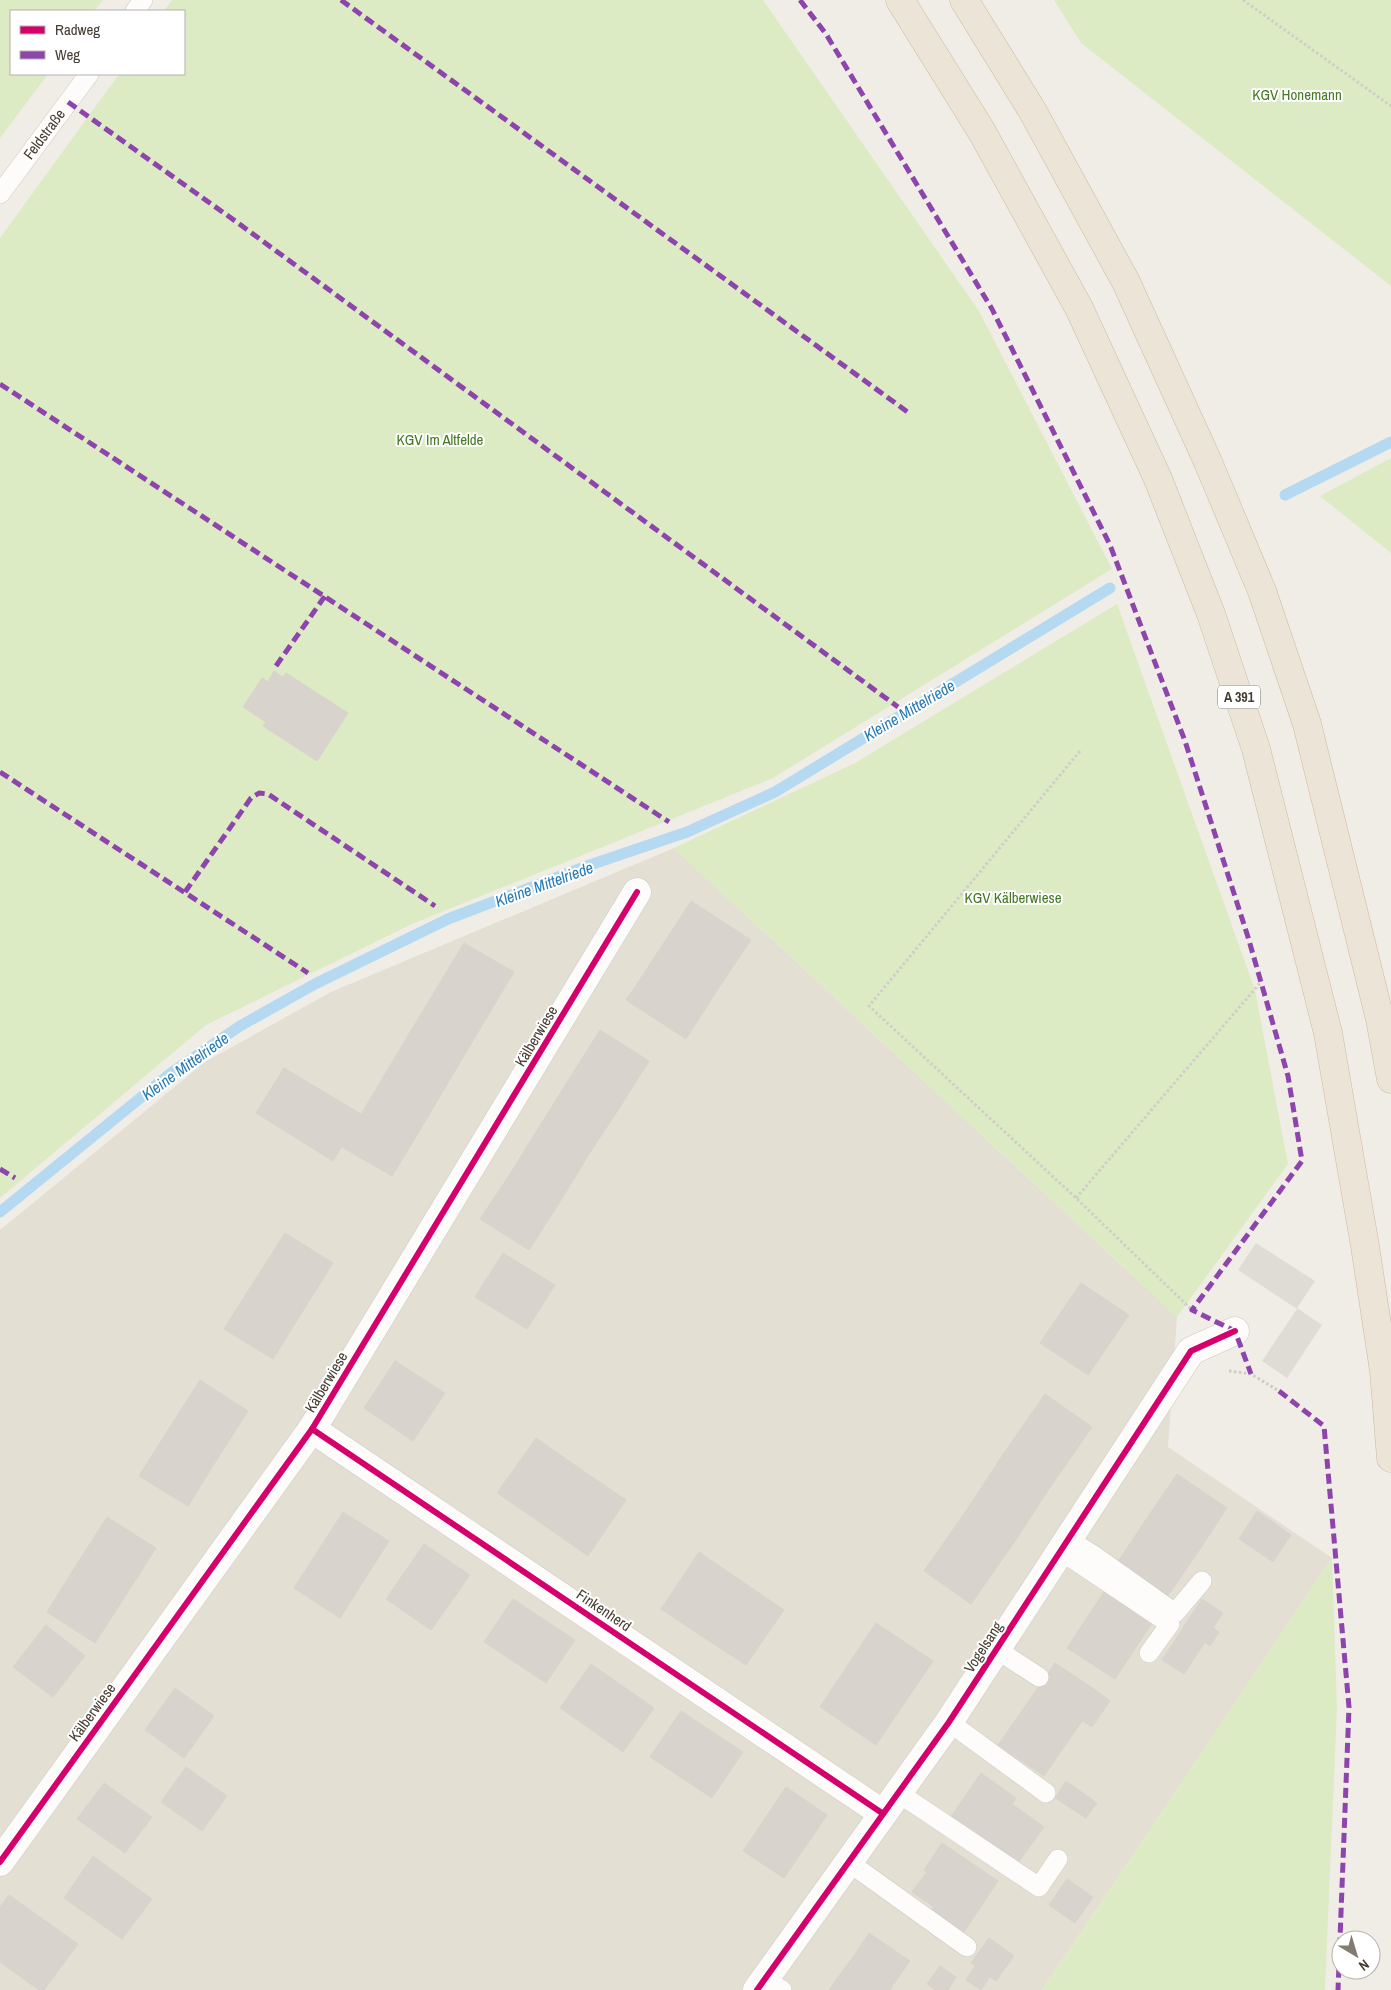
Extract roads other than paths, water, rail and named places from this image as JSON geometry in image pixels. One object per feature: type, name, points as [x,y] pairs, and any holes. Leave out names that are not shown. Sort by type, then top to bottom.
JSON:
[{"type":"highway","name":"A 391","points":[[900,0],[982,132],[1079,308],[1158,479],[1211,614],[1250,731],[1328,1033],[1365,1246],[1382,1361],[1391,1458]]},
{"type":"highway","points":[[964,0],[1032,110],[1126,282],[1196,435],[1262,591],[1307,724],[1380,1019],[1391,1079]]},
{"type":"street","name":"Kälberwiese","points":[[0,1862],[312,1429],[638,892]]},
{"type":"street","name":"Vogelsang","points":[[768,1986],[847,1861],[949,1722],[1191,1351],[1235,1331]]},
{"type":"street","name":"Finkenherd","points":[[312,1429],[889,1803]]},
{"type":"lane","name":"Feldstraße","points":[[0,194],[88,75]]},
{"type":"lane","points":[[1065,1546],[1092,1554],[1175,1613],[1202,1581]]},
{"type":"lane","points":[[1065,1546],[1170,1624],[1150,1653]]},
{"type":"lane","points":[[996,1649],[1039,1677]]},
{"type":"lane","points":[[949,1722],[1046,1793]]},
{"type":"lane","points":[[889,1803],[1039,1887],[1058,1859]]},
{"type":"lane","points":[[847,1861],[967,1947]]},
{"type":"waterway","name":"Kleine Mittelriede","points":[[1285,495],[1391,442]]},
{"type":"waterway","name":"Kleine Mittelriede","points":[[0,1212],[171,1073],[240,1026],[315,984],[448,919],[587,866],[687,832],[775,792],[1110,588]]},
{"type":"park label","name":"KGV Honemann","points":[[1297,94]]},
{"type":"park label","name":"KGV Im Altfelde","points":[[440,439]]},
{"type":"park label","name":"KGV Kälberwiese","points":[[1013,897]]}]
